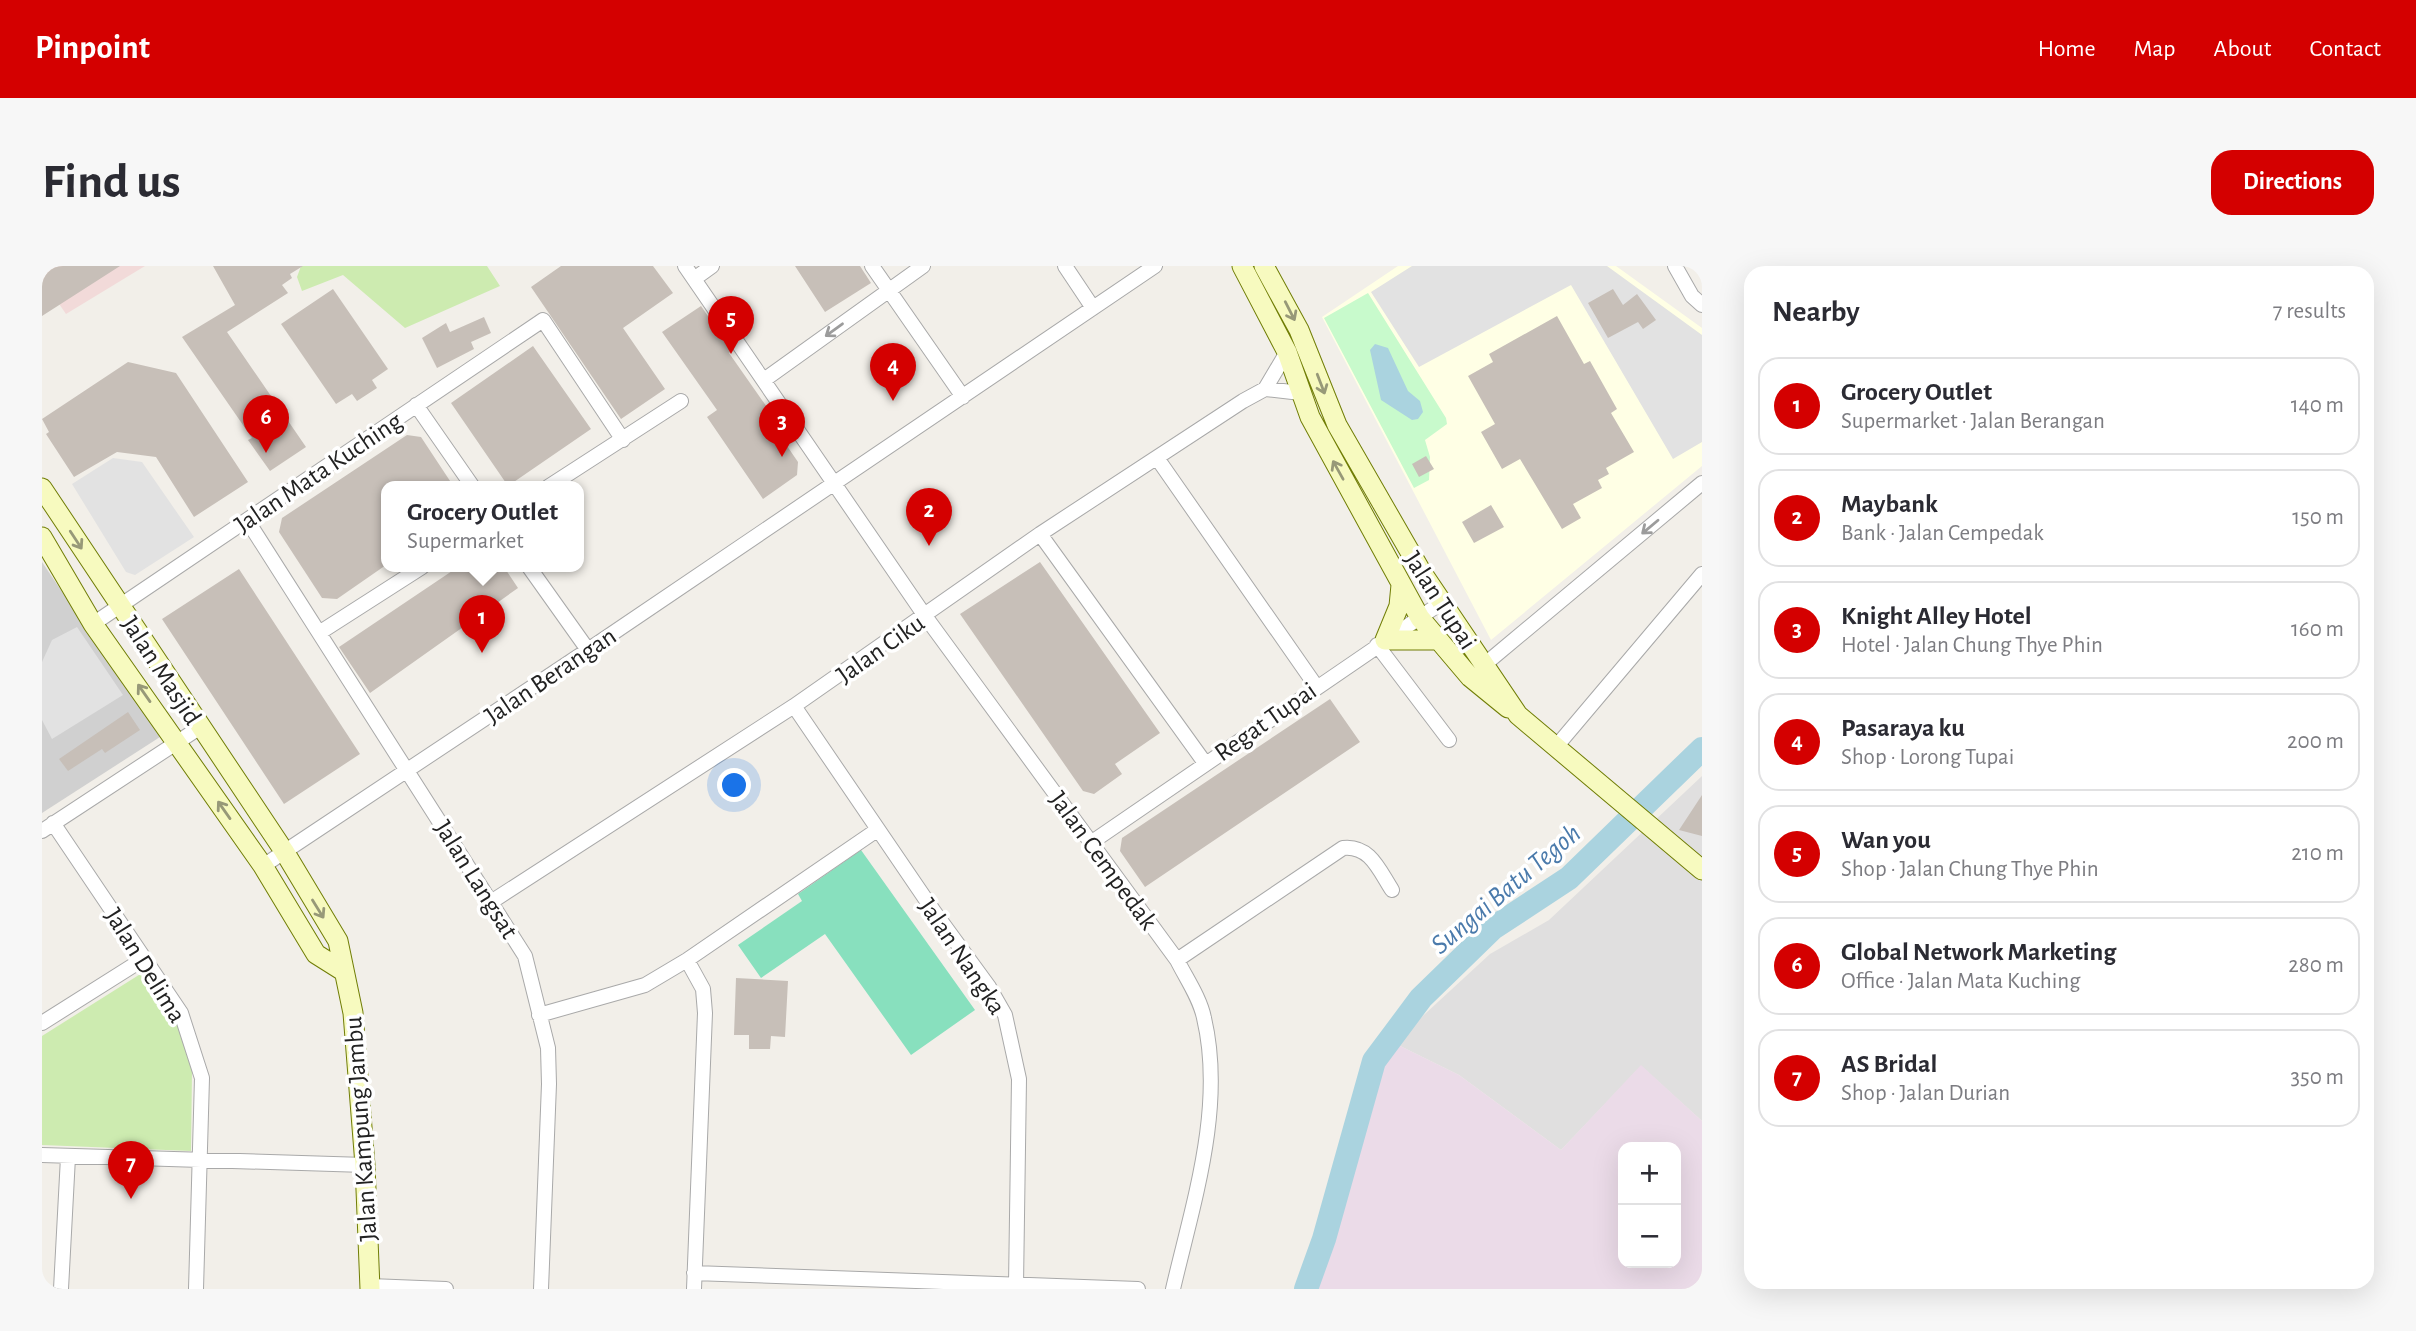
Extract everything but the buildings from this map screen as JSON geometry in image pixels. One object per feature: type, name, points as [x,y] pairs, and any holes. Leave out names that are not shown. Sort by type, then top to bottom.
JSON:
[{"type":"main road","points":[[1242,266],[1287,352],[1301,393],[1326,448],[1420,618],[1485,692],[1518,715]]},
{"type":"main road","name":"Jalan Tupai","points":[[1264,266],[1299,330],[1337,425],[1441,603],[1518,715],[1702,870]]},
{"type":"main road","name":"Jalan Masjid","points":[[42,488],[284,851]]},
{"type":"main road","name":"Jalan Masjid","points":[[42,537],[89,617],[263,866]]},
{"type":"main road","points":[[1401,586],[1399,607],[1381,642],[1437,640]]},
{"type":"main road","name":"Jalan Kampung Jambu","points":[[284,851],[338,941],[354,1013],[365,1165],[370,1288]]},
{"type":"main road","points":[[263,866],[316,954],[343,971]]},
{"type":"street","name":"Jalan Cempedak","points":[[685,266],[925,616],[1177,960],[1204,1016],[1211,1087],[1207,1130],[1173,1289]]},
{"type":"street","points":[[694,279],[712,266]]},
{"type":"street","points":[[872,266],[963,397]]},
{"type":"street","points":[[764,380],[923,266]]},
{"type":"street","points":[[1065,266],[1093,308]]},
{"type":"street","name":"Jalan Berangan","points":[[263,866],[588,650],[1155,266]]},
{"type":"street","points":[[1675,266],[1692,296],[1702,305]]},
{"type":"street","name":"Jalan Mata Kuching","points":[[89,617],[120,606],[543,320],[622,440]]},
{"type":"street","points":[[1287,352],[1265,389],[1301,393]]},
{"type":"street","name":"Jalan Ciku","points":[[491,902],[794,706],[1040,534],[1265,389]]},
{"type":"street","points":[[557,481],[681,401]]},
{"type":"street","points":[[416,405],[469,481]]},
{"type":"street","points":[[1157,458],[1316,686]]},
{"type":"street","points":[[1484,665],[1702,483]]},
{"type":"street","name":"Jalan Langsat","points":[[247,520],[525,956],[548,1048],[541,1289]]},
{"type":"street","points":[[1040,534],[1205,763]]},
{"type":"street","points":[[319,632],[414,572]]},
{"type":"street","points":[[533,572],[588,650]]},
{"type":"street","points":[[1555,748],[1702,574]]},
{"type":"street","name":"Regat Tupai","points":[[1092,842],[1316,686],[1441,603]]},
{"type":"street","points":[[1381,642],[1450,740]]},
{"type":"street","name":"Jalan Nangka","points":[[794,706],[877,830],[989,987],[1005,1015],[1018,1079],[1016,1284]]},
{"type":"street","points":[[47,827],[200,728]]},
{"type":"street","name":"Jalan Delima","points":[[47,827],[145,958],[181,1013],[194,1047],[202,1077],[196,1289]]},
{"type":"street","points":[[539,1015],[645,985],[687,960],[877,830]]},
{"type":"street","points":[[1177,960],[1343,848],[1353,847],[1365,851],[1392,890]]},
{"type":"street","points":[[42,1023],[145,958]]},
{"type":"street","points":[[687,960],[702,989],[705,1013],[694,1289]]},
{"type":"street","points":[[42,1155],[365,1165]]},
{"type":"street","points":[[61,1289],[68,1157]]},
{"type":"street","points":[[694,1273],[1138,1289]]},
{"type":"street","points":[[370,1288],[446,1289]]},
{"type":"shaded area","points":[[42,266],[145,266],[66,314],[42,279]]},
{"type":"shaded area","points":[[1398,266],[1616,266],[1702,328],[1702,466],[1491,640],[1322,317]]},
{"type":"shaded area","points":[[1412,266],[1607,266],[1702,335],[1702,442],[1673,459],[1571,285],[1419,367],[1371,292]]},
{"type":"shaded area","points":[[113,458],[142,462],[194,537],[135,575],[126,572],[72,484]]},
{"type":"shaded area","points":[[42,562],[160,737],[42,813]]},
{"type":"shaded area","points":[[77,627],[123,695],[52,739],[42,720],[42,662],[52,640]]},
{"type":"shaded area","points":[[1702,776],[1702,1121],[1641,1066],[1561,1150],[1459,1075],[1388,1040],[1413,1025],[1490,954],[1549,920]]},
{"type":"shaded area","points":[[1388,1040],[1459,1075],[1561,1150],[1641,1065],[1702,1121],[1702,1289],[1307,1289]]},
{"type":"green space","points":[[301,266],[487,266],[500,286],[405,328],[343,275],[302,291],[297,277]]},
{"type":"green space","points":[[1368,293],[1446,418],[1447,424],[1425,440],[1430,457],[1429,480],[1414,488],[1324,318]]},
{"type":"green space","points":[[861,850],[975,1010],[911,1055],[825,934],[761,978],[738,945],[802,901],[798,894]]},
{"type":"green space","points":[[142,973],[175,1014],[192,1071],[191,1151],[42,1145],[42,1036]]},
{"type":"water","points":[[1375,344],[1388,348],[1408,391],[1420,401],[1423,412],[1418,419],[1412,420],[1381,400],[1370,350]]},
{"type":"waterway","name":"Sungai Batu Tegoh","points":[[1306,1289],[1324,1239],[1374,1061],[1421,998],[1493,928],[1569,878],[1702,749]]},
{"type":"place","name":"Wan you","points":[[731,354]]},
{"type":"place","name":"Pasaraya ku","points":[[893,401]]},
{"type":"place","name":"Global Network Marketing","points":[[266,453]]},
{"type":"place","name":"Knight Alley Hotel","points":[[782,457]]},
{"type":"place","name":"Maybank","points":[[929,546]]},
{"type":"place","name":"Grocery Outlet","points":[[482,653]]},
{"type":"place","name":"AS Bridal","points":[[131,1199]]}]
